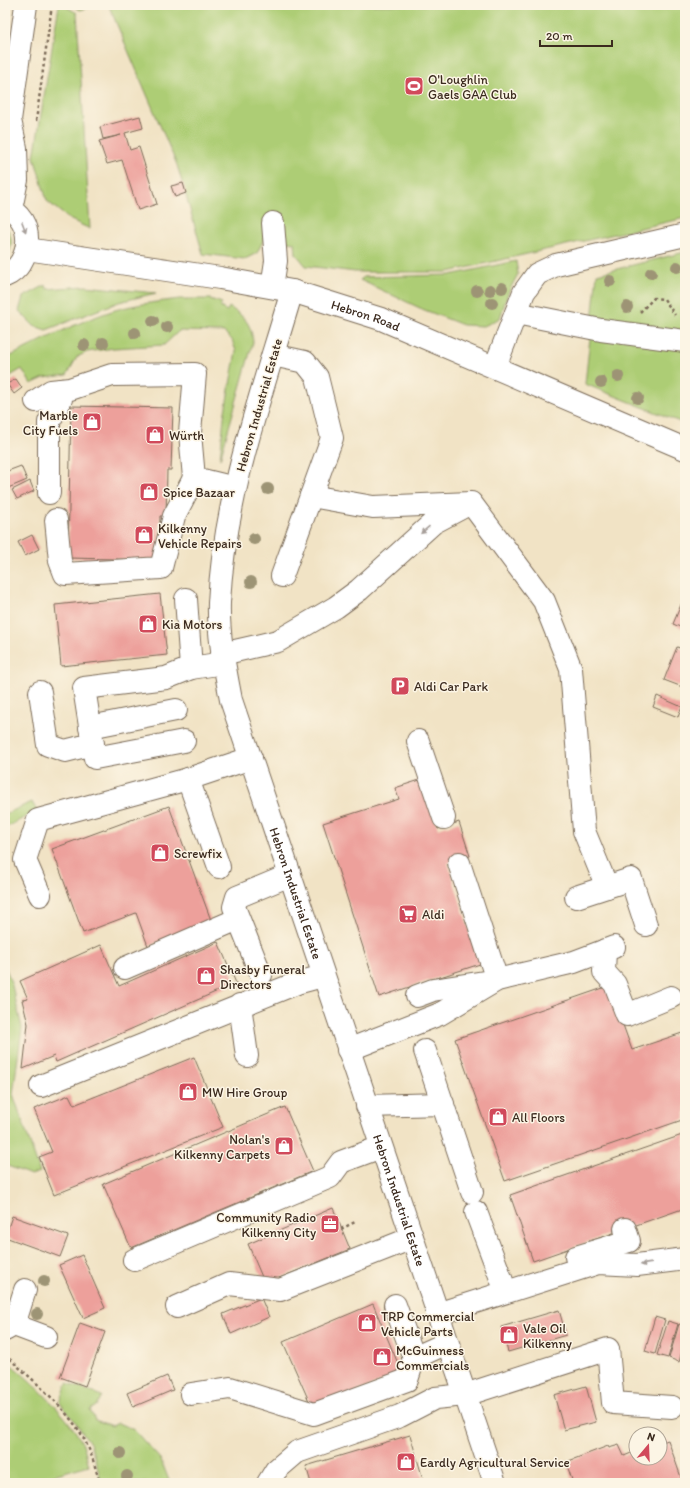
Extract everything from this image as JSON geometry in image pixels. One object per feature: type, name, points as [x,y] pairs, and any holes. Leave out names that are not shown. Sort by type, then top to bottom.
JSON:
[{"type":"street","points":[[5,276],[11,273],[21,263],[27,248],[26,231],[21,219],[8,208],[18,180],[16,148],[7,123],[26,5]]},
{"type":"street","name":"Hebron Industrial Estate","points":[[273,223],[276,261],[282,289],[273,355],[235,488],[224,548],[219,605],[223,659],[231,700],[495,1483]]},
{"type":"street","points":[[495,367],[524,292],[537,274],[556,265],[685,235]]},
{"type":"street","name":"Hebron Road","points":[[27,248],[282,289],[381,319],[685,449]]},
{"type":"street","points":[[516,313],[601,330],[685,341]]},
{"type":"street","points":[[273,355],[305,362],[317,377],[332,438],[282,576]]},
{"type":"street","points":[[36,401],[51,391],[70,389],[112,375],[195,374],[190,433],[194,478],[174,516],[161,568],[65,574],[60,561],[56,520]]},
{"type":"street","points":[[49,493],[49,422],[61,399],[61,390]]},
{"type":"street","points":[[194,478],[235,488]]},
{"type":"street","points":[[311,496],[373,507],[470,503]]},
{"type":"street","points":[[184,741],[95,758],[84,688],[166,678],[191,668],[278,641],[336,607],[359,590],[433,523],[470,503]]},
{"type":"street","points":[[470,503],[544,601],[571,668],[584,831],[607,887]]},
{"type":"street","points":[[186,599],[191,668]]},
{"type":"street","points":[[40,692],[48,746],[65,751],[92,736],[176,710]]},
{"type":"street","points":[[418,741],[444,818]]},
{"type":"street","points":[[40,895],[25,860],[38,820],[188,779],[251,758]]},
{"type":"street","points":[[188,779],[219,867]]},
{"type":"street","points":[[459,863],[497,980]]},
{"type":"street","points":[[261,975],[234,907],[237,897],[290,875]]},
{"type":"street","points":[[576,897],[631,879],[646,925]]},
{"type":"street","points":[[125,968],[238,919]]},
{"type":"street","points":[[417,996],[433,990],[497,980],[574,962],[610,949],[604,972],[615,984],[627,1015],[671,997]]},
{"type":"street","points":[[41,1086],[240,1005],[297,983],[323,976]]},
{"type":"street","points":[[348,1050],[440,1014],[497,980]]},
{"type":"street","points":[[240,1005],[247,1056]]},
{"type":"street","points":[[425,1051],[474,1202],[502,1281]]},
{"type":"street","points":[[367,1106],[443,1104]]},
{"type":"street","points":[[134,1260],[330,1177],[341,1162],[381,1147]]},
{"type":"street","points":[[436,1308],[502,1281],[629,1240],[625,1229]]},
{"type":"street","points":[[177,1307],[229,1284],[280,1290],[412,1238]]},
{"type":"street","points":[[436,1308],[598,1263],[636,1265],[685,1258]]},
{"type":"street","points":[[25,1290],[10,1328],[46,1337]]},
{"type":"street","points":[[191,1394],[230,1388],[314,1414],[407,1380],[414,1358],[395,1305]]},
{"type":"street","points":[[414,1358],[447,1343]]},
{"type":"street","points":[[268,1483],[276,1470],[297,1452],[400,1416],[435,1398],[465,1395],[608,1349],[613,1403],[672,1407]]},
{"type":"path","points":[[341,1229],[356,1222]]},
{"type":"path","points":[[5,1355],[31,1378],[72,1420],[87,1445],[100,1483]]},
{"type":"green space","points":[[59,5],[63,5],[77,13],[90,229],[69,219],[47,201],[34,157]]},
{"type":"green space","points":[[73,5],[99,5],[80,10]]},
{"type":"green space","name":"O'Loughlin Gaels GAA Club","points":[[685,5],[685,218],[448,272],[356,272],[306,266],[296,254],[295,243],[264,239],[257,253],[245,259],[203,254],[177,165],[109,6]]},
{"type":"green space","points":[[5,226],[10,234],[11,247],[5,258]]},
{"type":"green space","points":[[685,252],[685,424],[585,384],[597,274]]},
{"type":"green space","points":[[516,261],[518,274],[508,293],[500,318],[484,326],[463,325],[422,309],[360,280],[364,277],[450,275]]},
{"type":"green space","points":[[46,285],[47,289],[85,286],[156,293],[119,302],[46,330],[34,326],[19,311],[23,297]]},
{"type":"green space","points":[[179,299],[210,299],[222,303],[220,307],[227,311],[229,307],[239,314],[249,325],[251,330],[253,342],[220,459],[224,417],[236,351],[232,340],[224,332],[179,331],[164,345],[114,348],[87,352],[77,357],[67,375],[44,378],[31,384],[22,369],[5,379],[5,359],[59,332],[115,310]]},
{"type":"green space","points":[[32,802],[37,811],[5,828],[5,814]]},
{"type":"green space","points":[[5,967],[11,981],[22,1028],[13,1094],[40,1172],[31,1175],[5,1165]]},
{"type":"green space","points":[[5,1360],[38,1388],[60,1412],[78,1436],[84,1447],[89,1465],[25,1483],[5,1483]]},
{"type":"green space","points":[[67,1383],[102,1396],[96,1406],[90,1410],[95,1420],[112,1426],[118,1423],[134,1430],[161,1460],[170,1483],[102,1483],[90,1443],[60,1403]]},
{"type":"building","points":[[140,116],[143,128],[125,133],[130,150],[139,147],[157,204],[138,210],[122,160],[107,164],[99,141],[121,135],[103,139],[100,127]]},
{"type":"building","points":[[183,183],[186,193],[175,197],[171,186]]},
{"type":"building","points":[[16,379],[22,388],[14,394],[7,384]]},
{"type":"building","points":[[71,406],[173,408],[171,470],[167,470],[166,516],[160,516],[159,560],[68,558]]},
{"type":"building","points":[[21,466],[27,480],[8,488],[5,481],[5,472]]},
{"type":"building","points":[[30,481],[34,491],[17,499],[12,490]]},
{"type":"building","points":[[32,535],[39,549],[25,556],[18,542]]},
{"type":"building","points":[[160,594],[167,655],[61,666],[55,605]]},
{"type":"building","points":[[685,595],[685,629],[673,624]]},
{"type":"building","points":[[677,647],[685,650],[685,688],[664,680]]},
{"type":"building","points":[[657,696],[682,707],[678,717],[653,707]]},
{"type":"building","name":"Aldi","points":[[423,779],[438,829],[459,822],[470,856],[448,863],[480,964],[379,997],[323,823],[399,799],[395,788]]},
{"type":"building","points":[[169,806],[212,923],[148,946],[136,913],[83,933],[52,849]]},
{"type":"building","points":[[218,942],[236,983],[56,1062],[54,1056],[23,1069],[28,1024],[22,1000],[28,999],[20,981],[101,945],[119,986]]},
{"type":"building","points":[[609,986],[632,1050],[685,1032],[685,1119],[505,1181],[455,1039]]},
{"type":"building","points":[[194,1057],[223,1127],[54,1195],[39,1157],[52,1152],[34,1109],[69,1095],[74,1105]]},
{"type":"building","points":[[285,1107],[313,1171],[131,1248],[103,1184]]},
{"type":"building","points":[[685,1134],[685,1208],[533,1261],[510,1195]]},
{"type":"building","points":[[333,1208],[350,1249],[265,1284],[248,1244]]},
{"type":"building","points":[[12,1216],[68,1236],[60,1257],[5,1237]]},
{"type":"building","points":[[82,1255],[105,1308],[83,1318],[59,1265]]},
{"type":"building","points":[[261,1298],[269,1317],[231,1334],[223,1314]]},
{"type":"building","points":[[373,1304],[402,1373],[313,1410],[283,1342]]},
{"type":"building","points":[[559,1310],[566,1335],[508,1352],[501,1327]]},
{"type":"building","points":[[655,1317],[665,1320],[655,1354],[645,1351]]},
{"type":"building","points":[[668,1321],[678,1324],[668,1358],[657,1355]]},
{"type":"building","points":[[80,1323],[105,1332],[85,1386],[60,1377]]},
{"type":"building","points":[[679,1324],[685,1326],[685,1341],[679,1362],[669,1358]]},
{"type":"building","points":[[685,1348],[685,1363],[681,1362]]},
{"type":"building","points":[[167,1376],[173,1390],[133,1407],[127,1393]]},
{"type":"building","points":[[586,1386],[596,1422],[564,1430],[554,1395]]},
{"type":"building","points":[[410,1435],[423,1479],[410,1483],[311,1483],[306,1466]]},
{"type":"building","points":[[668,1440],[683,1483],[573,1483],[566,1462],[608,1446],[609,1448],[619,1445],[624,1456],[628,1454],[628,1466],[668,1466]]},
{"type":"place","name":"O'Loughlin Gaels GAA Club","points":[[414,86]]},
{"type":"place","name":"Marble City Fuels","points":[[92,422]]},
{"type":"place","name":"Würth","points":[[155,435]]},
{"type":"place","name":"Spice Bazaar","points":[[149,492]]},
{"type":"place","name":"Kilkenny Vehicle Repairs","points":[[144,535]]},
{"type":"place","name":"Kia Motors","points":[[148,624]]},
{"type":"place","name":"Aldi Car Park","points":[[400,686]]},
{"type":"place","name":"Screwfix","points":[[160,853]]},
{"type":"place","name":"Aldi","points":[[408,914]]},
{"type":"place","name":"Shasby Funeral Directors","points":[[206,976]]},
{"type":"place","name":"MW Hire Group","points":[[188,1092]]},
{"type":"place","name":"All Floors","points":[[498,1117]]},
{"type":"place","name":"Nolan's Kilkenny Carpets","points":[[284,1146]]},
{"type":"place","name":"Community Radio Kilkenny City","points":[[330,1224]]},
{"type":"place","name":"TRP Commercial Vehicle Parts","points":[[367,1323]]},
{"type":"place","name":"Vale Oil Kilkenny","points":[[509,1335]]},
{"type":"place","name":"McGuinness Commercials","points":[[382,1357]]},
{"type":"place","name":"Eardly Agricultural Service","points":[[406,1462]]}]
